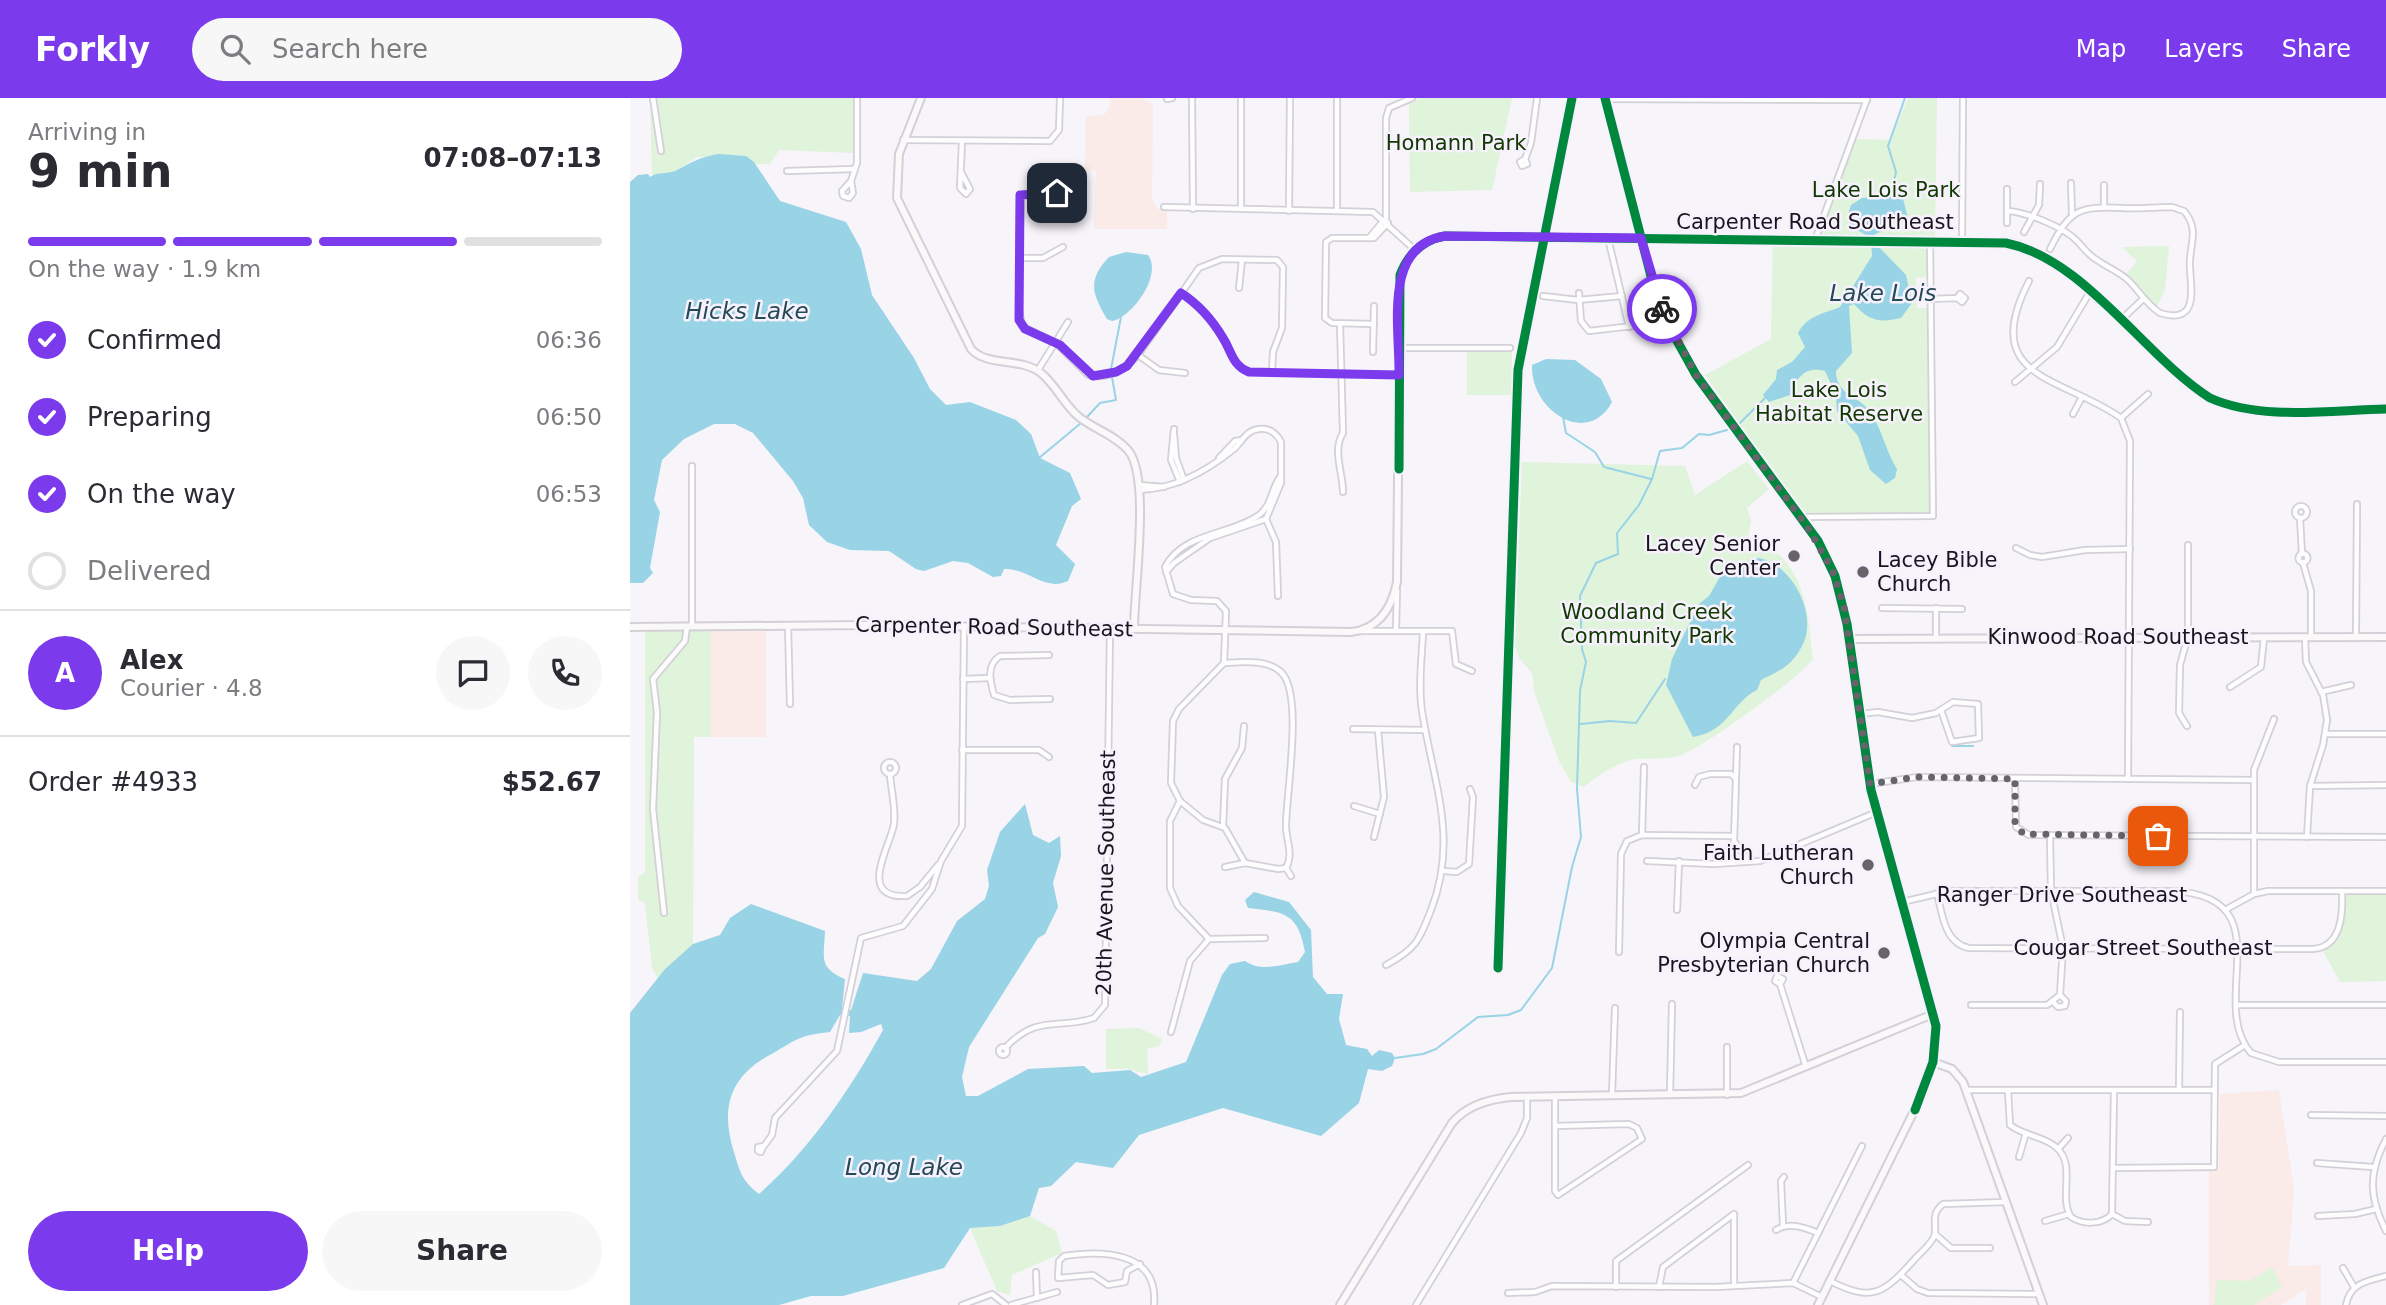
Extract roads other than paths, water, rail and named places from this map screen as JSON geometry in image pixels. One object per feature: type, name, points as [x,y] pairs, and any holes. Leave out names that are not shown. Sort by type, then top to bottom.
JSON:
[{"type":"street","points":[[653,98],[661,151]]},
{"type":"street","points":[[851,181],[857,163],[857,98]]},
{"type":"street","points":[[921,98],[902,140],[897,176],[899,205],[971,349],[981,356],[1017,362],[1038,370],[1076,415],[1126,447],[1136,464],[1139,487],[1134,628]]},
{"type":"street","points":[[902,140],[1050,141],[1059,130],[1060,98]]},
{"type":"street","points":[[1192,98],[1193,209]]},
{"type":"street","points":[[1241,98],[1241,209]]},
{"type":"street","points":[[1289,211],[1290,98]]},
{"type":"street","points":[[1336,211],[1338,98]]},
{"type":"street","points":[[1374,324],[1328,323],[1325,318],[1326,242],[1332,238],[1369,238],[1386,222],[1386,118],[1389,108],[1412,98]]},
{"type":"street","points":[[1525,159],[1531,143],[1537,98]]},
{"type":"street","points":[[1962,241],[1963,98]]},
{"type":"street","points":[[1815,240],[1867,99],[1605,99],[1641,238],[1667,322],[1696,375],[1801,517],[1832,569],[1844,607],[1870,784],[1933,1014],[1936,1040],[1933,1062],[1923,1093],[1818,1305]]},
{"type":"street","points":[[961,172],[962,141]]},
{"type":"street","points":[[787,171],[854,169]]},
{"type":"street","points":[[2071,183],[2072,215]]},
{"type":"street","points":[[2024,232],[2039,205],[2040,184]]},
{"type":"street","points":[[2104,185],[2104,207]]},
{"type":"street","points":[[2007,189],[2007,223]]},
{"type":"street","points":[[1057,193],[1020,195],[1022,326],[1056,343],[1093,376],[1116,372],[1138,355],[1194,272],[1204,265],[1222,259],[1277,260],[1283,267],[1283,328],[1273,352],[1272,373]]},
{"type":"street","points":[[2007,211],[2033,216],[2060,230],[2076,239],[2097,260],[2124,276],[2155,310],[2171,316],[2181,313],[2191,303],[2194,295],[2190,257],[2194,237],[2190,219],[2184,211],[2172,207],[2090,206],[2072,215],[2060,230],[2050,249]]},
{"type":"street","points":[[1164,207],[1373,212],[1415,250],[1404,266],[1399,285],[1396,630]]},
{"type":"street","name":"Carpenter Road Southeast","points":[[1415,250],[1434,238],[1445,236],[2006,243],[2043,257],[2090,292],[2198,391],[2223,404],[2256,410],[2386,409]]},
{"type":"street","points":[[1608,238],[1629,327]]},
{"type":"street","points":[[1801,517],[1933,516],[1930,240]]},
{"type":"street","points":[[1019,258],[1044,258],[1063,247]]},
{"type":"street","points":[[1239,288],[1242,260]]},
{"type":"street","points":[[2029,281],[2013,317],[2014,345],[2039,377],[2121,418],[2130,441],[2128,779]]},
{"type":"street","points":[[2015,382],[2057,347],[2090,292]]},
{"type":"street","points":[[1181,293],[1194,302],[1222,335],[1235,364],[1254,373],[1399,375]]},
{"type":"street","points":[[1579,293],[1581,321],[1589,331],[1667,322]]},
{"type":"street","points":[[1544,296],[1578,300],[1622,296]]},
{"type":"street","points":[[1931,299],[1957,298]]},
{"type":"street","points":[[2121,320],[2143,298]]},
{"type":"street","points":[[1373,352],[1374,306]]},
{"type":"street","points":[[1038,370],[1068,322]]},
{"type":"street","points":[[1340,324],[1339,374],[1343,433],[1338,440],[1338,459],[1343,469],[1343,492]]},
{"type":"street","points":[[1399,348],[1510,348]]},
{"type":"street","points":[[1138,355],[1159,370],[1185,373]]},
{"type":"street","points":[[2121,418],[2148,394]]},
{"type":"street","points":[[2073,414],[2082,397]]},
{"type":"street","points":[[1139,487],[1165,487],[1203,472],[1235,441],[1259,428],[1278,435],[1282,450],[1280,476],[1272,509],[1266,519],[1210,538],[1174,562],[1166,572]]},
{"type":"street","points":[[1174,429],[1176,458],[1182,481],[1171,460],[1174,429]]},
{"type":"street","points":[[664,913],[653,809],[657,712],[653,679],[685,641],[690,625],[692,466]]},
{"type":"street","points":[[1223,827],[1203,820],[1180,801],[1171,783],[1173,721],[1179,709],[1224,663],[1226,611],[1217,601],[1178,597],[1173,594],[1166,572],[1171,559],[1202,537],[1260,514],[1269,502],[1280,476]]},
{"type":"street","points":[[2356,637],[2357,504]]},
{"type":"street","points":[[2300,518],[2302,554],[2298,558],[2303,563],[2311,592],[2306,662],[2321,692],[2327,712],[2325,734],[2310,786],[2307,837]]},
{"type":"street","points":[[1266,519],[1276,542],[1278,596]]},
{"type":"street","points":[[2187,726],[2179,713],[2179,689],[2180,665],[2188,636],[2188,545]]},
{"type":"street","points":[[2016,548],[2030,555],[2042,556],[2076,550],[2130,550]]},
{"type":"street","points":[[1357,631],[1374,624],[1386,612],[1397,582]]},
{"type":"street","points":[[1882,608],[1962,608]]},
{"type":"street","points":[[1936,608],[1936,638]]},
{"type":"street","points":[[788,625],[790,704]]},
{"type":"street","name":"Carpenter Road Southeast","points":[[630,626],[1452,631],[1456,664],[1472,671]]},
{"type":"street","points":[[890,774],[894,815],[888,845],[877,876],[892,894],[907,896],[920,887],[962,826],[964,626]]},
{"type":"street","name":"20th Avenue Southeast","points":[[1006,1048],[1018,1036],[1042,1024],[1094,1018],[1105,1004],[1110,628]]},
{"type":"street","points":[[1386,965],[1416,945],[1444,871],[1442,812],[1421,707],[1423,631]]},
{"type":"street","points":[[2230,687],[2261,667],[2264,637]]},
{"type":"street","name":"Kinwood Road Southeast","points":[[1849,639],[2386,637]]},
{"type":"street","points":[[1049,655],[1008,655],[994,658],[990,678],[992,696],[1010,700],[1050,699]]},
{"type":"street","points":[[1224,663],[1270,665],[1284,675],[1291,690],[1291,788],[1286,830],[1290,861],[1286,868]]},
{"type":"street","points":[[963,679],[990,678]]},
{"type":"street","points":[[2321,692],[2351,685]]},
{"type":"street","points":[[1859,714],[1878,712],[1912,718],[1941,710],[1953,702],[1979,705],[1979,738],[1952,742],[1941,710]]},
{"type":"street","points":[[2254,894],[2253,780],[2261,749],[2274,719]]},
{"type":"street","points":[[1244,726],[1242,748],[1225,779],[1223,827],[1245,863]]},
{"type":"street","points":[[1353,729],[1425,730]]},
{"type":"street","points":[[1374,837],[1384,797],[1384,771],[1378,730]]},
{"type":"street","points":[[2325,734],[2386,734]]},
{"type":"street","points":[[1737,747],[1734,835],[1736,846],[1749,861]]},
{"type":"street","points":[[962,750],[1039,750],[1049,757]]},
{"type":"street","points":[[1642,835],[1644,766]]},
{"type":"street","points":[[1695,785],[1699,777],[1710,774],[1731,774],[1735,779]]},
{"type":"street","points":[[1870,784],[1917,777],[2253,780]]},
{"type":"street","points":[[2015,779],[2016,827],[2029,835],[2386,837]]},
{"type":"street","points":[[2310,786],[2386,785]]},
{"type":"street","points":[[1444,871],[1457,872],[1469,864],[1474,797],[1470,789]]},
{"type":"street","points":[[1180,801],[1170,821],[1170,888],[1178,906],[1209,939],[1265,938]]},
{"type":"street","points":[[1354,806],[1380,814]]},
{"type":"street","points":[[1647,861],[1679,860],[1714,864],[1764,860],[1877,812]]},
{"type":"street","points":[[1619,952],[1621,854],[1627,841],[1642,835],[1734,835]]},
{"type":"street","points":[[1971,1005],[2056,999],[2063,948],[2051,891],[2050,836]]},
{"type":"street","points":[[763,1147],[772,1135],[775,1118],[837,1051],[860,937],[902,926],[932,889],[941,860]]},
{"type":"street","points":[[1677,909],[1679,860]]},
{"type":"street","points":[[1225,867],[1245,863],[1286,868]]},
{"type":"street","points":[[1286,868],[1291,876]]},
{"type":"street","name":"Ranger Drive Southeast","points":[[1902,902],[1937,893],[2182,891],[2207,897],[2225,910]]},
{"type":"street","points":[[2386,891],[2273,891],[2254,894],[2225,910],[2234,926],[2238,948],[2238,1030],[2245,1045],[2255,1055],[2268,1061],[2386,1062]]},
{"type":"street","name":"Cougar Street Southeast","points":[[1937,893],[1949,934],[1959,945],[2063,948],[2313,948],[2327,945],[2334,938],[2341,919],[2342,891]]},
{"type":"street","points":[[1171,1032],[1190,961],[1209,939]]},
{"type":"street","points":[[1780,984],[1806,1067]]},
{"type":"street","points":[[1670,1095],[1672,1004]]},
{"type":"street","points":[[2238,1005],[2386,1006]]},
{"type":"street","points":[[1612,1096],[1615,1008]]},
{"type":"street","points":[[2179,1090],[2180,1012]]},
{"type":"street","points":[[1340,1305],[1458,1115],[1490,1100],[1527,1096],[1727,1095],[1749,1091],[1933,1014]]},
{"type":"street","points":[[2114,1168],[2214,1167],[2215,1064],[2245,1045]]},
{"type":"street","points":[[1727,1047],[1727,1095]]},
{"type":"street","points":[[1933,1062],[1955,1072],[1966,1090],[2043,1305]]},
{"type":"street","points":[[1966,1090],[2214,1090]]},
{"type":"street","points":[[2008,1090],[2009,1122],[2013,1128],[2058,1149],[2066,1166],[2068,1214]]},
{"type":"street","points":[[2045,1221],[2068,1214],[2081,1222],[2103,1221],[2112,1214],[2114,1090]]},
{"type":"street","points":[[1416,1305],[1521,1133],[1527,1118],[1527,1096]]},
{"type":"street","points":[[1555,1096],[1555,1126],[1555,1191],[1558,1195],[1564,1194],[1642,1139],[1637,1128],[1629,1124],[1555,1126]]},
{"type":"street","points":[[2311,1115],[2386,1116]]},
{"type":"street","points":[[2020,1157],[2026,1133]]},
{"type":"street","points":[[2058,1149],[2068,1138]]},
{"type":"street","points":[[2386,1139],[2373,1167],[2371,1189],[2386,1231]]},
{"type":"street","points":[[1793,1283],[1862,1146]]},
{"type":"street","points":[[2377,1156],[2386,1160]]},
{"type":"street","points":[[2317,1163],[2373,1167]]},
{"type":"street","points":[[1616,1287],[1616,1261],[1748,1164]]},
{"type":"street","points":[[1783,1226],[1781,1181],[1784,1177]]},
{"type":"street","points":[[1990,1248],[1951,1248],[1935,1234],[1933,1220],[1943,1204],[2006,1202]]},
{"type":"street","points":[[2318,1216],[2364,1213],[2376,1209]]},
{"type":"street","points":[[1660,1287],[1663,1266],[1734,1214],[1734,1286]]},
{"type":"street","points":[[2112,1214],[2125,1221],[2148,1222]]},
{"type":"street","points":[[1776,1230],[1783,1226],[1818,1233]]},
{"type":"street","points":[[1830,1281],[1853,1292],[1873,1293],[1886,1289],[1935,1234]]},
{"type":"street","points":[[1140,1264],[1127,1271],[1125,1282],[1108,1285],[1093,1275],[1058,1278],[1060,1256],[1086,1251],[1104,1253],[1140,1264],[1153,1282],[1154,1305]]},
{"type":"street","points":[[2343,1268],[2354,1287]]},
{"type":"street","points":[[1036,1272],[1037,1298]]},
{"type":"street","points":[[1901,1275],[1917,1289],[1928,1293],[2039,1294]]},
{"type":"street","points":[[2346,1305],[2354,1287],[2386,1276]]},
{"type":"street","points":[[1508,1293],[1535,1292],[1552,1286],[1660,1287],[1793,1283],[1822,1297]]},
{"type":"street","points":[[962,1305],[992,1294],[1008,1305],[1057,1292]]},
{"type":"water","name":"Hicks Lake","points":[[719,154],[746,156],[754,162],[780,201],[846,222],[861,249],[872,295],[914,358],[930,389],[946,405],[970,402],[1016,420],[1031,434],[1040,458],[1070,473],[1081,499],[1072,506],[1056,545],[1075,564],[1068,581],[1051,584],[1021,572],[1004,569],[1001,576],[993,577],[968,563],[953,561],[924,571],[916,569],[889,551],[850,550],[827,542],[809,525],[803,498],[793,481],[753,433],[735,424],[714,424],[684,439],[662,460],[654,500],[660,512],[650,568],[653,573],[643,583],[630,583],[630,182],[638,175],[648,174],[650,177],[674,171],[701,158]]},
{"type":"water","name":"Lake Lois","points":[[1893,185],[1901,191],[1908,218],[1891,220],[1883,231],[1875,234],[1876,244],[1906,275],[1912,303],[1901,318],[1886,320],[1870,317],[1854,304],[1849,306],[1852,353],[1836,371],[1843,389],[1872,414],[1897,469],[1895,478],[1886,484],[1870,470],[1858,436],[1837,411],[1836,395],[1825,371],[1812,370],[1803,374],[1790,395],[1769,402],[1763,395],[1776,379],[1777,370],[1792,362],[1805,347],[1798,333],[1802,327],[1816,316],[1840,307],[1872,256],[1871,243],[1866,235],[1852,227],[1847,218],[1851,205],[1862,198],[1885,195]]},
{"type":"water","points":[[1126,252],[1148,255],[1152,263],[1152,273],[1136,304],[1120,318],[1112,321],[1107,319],[1098,302],[1095,280],[1109,257]]},
{"type":"water","points":[[1546,359],[1575,360],[1601,379],[1612,402],[1601,415],[1589,422],[1562,418],[1550,409],[1540,396],[1534,381],[1532,365]]},
{"type":"water","points":[[1759,558],[1782,570],[1799,593],[1807,620],[1802,646],[1789,663],[1761,680],[1757,690],[1742,701],[1715,729],[1693,737],[1666,685],[1672,659],[1699,604],[1709,596],[1721,575],[1730,567]]},
{"type":"water","name":"Long Lake","points":[[1025,804],[1033,835],[1049,843],[1060,836],[1061,856],[1053,883],[1058,907],[1045,934],[1038,938],[969,1047],[962,1077],[966,1096],[978,1096],[1028,1069],[1084,1066],[1092,1073],[1130,1070],[1141,1077],[1186,1062],[1222,975],[1230,964],[1245,961],[1257,966],[1277,966],[1298,962],[1305,952],[1298,929],[1288,917],[1272,911],[1248,908],[1245,900],[1254,892],[1289,902],[1311,930],[1313,977],[1327,994],[1343,994],[1339,1019],[1346,1045],[1367,1049],[1372,1056],[1379,1050],[1392,1053],[1395,1058],[1392,1066],[1382,1071],[1368,1069],[1359,1103],[1321,1136],[1223,1108],[1139,1135],[1113,1168],[1076,1162],[1051,1186],[1039,1188],[1030,1216],[1000,1226],[970,1228],[944,1268],[843,1296],[811,1296],[779,1305],[630,1305],[630,1013],[665,969],[693,944],[720,935],[730,918],[751,904],[825,931],[824,961],[830,970],[845,979],[842,1009],[851,1010],[863,973],[917,981],[931,969],[957,921],[985,899],[989,886],[987,870],[1000,832]],"holes":[[[840,1015],[850,1016],[849,1033],[861,1032],[881,1024],[883,1030],[828,1118],[795,1158],[759,1194],[741,1174],[729,1134],[729,1107],[737,1085],[744,1074],[766,1057],[802,1037],[830,1032]]]},
{"type":"waterway","points":[[1893,186],[1896,172],[1888,146],[1905,98]]},
{"type":"waterway","points":[[1111,369],[1121,317]]},
{"type":"waterway","points":[[1086,418],[1100,403],[1116,400],[1112,377]]},
{"type":"waterway","points":[[1740,423],[1767,396]]},
{"type":"waterway","points":[[1563,417],[1566,433],[1595,452],[1604,467],[1651,479]]},
{"type":"waterway","points":[[1039,458],[1081,423]]},
{"type":"waterway","points":[[1395,1058],[1436,1049],[1478,1017],[1508,1015],[1521,1010],[1552,968],[1572,867],[1581,837],[1577,789],[1580,691],[1586,662],[1582,649],[1580,596],[1596,563],[1618,554],[1617,533],[1639,505],[1652,479],[1660,451],[1682,448],[1699,434],[1709,435],[1727,430]]},
{"type":"waterway","points":[[1581,724],[1610,721],[1636,723],[1665,679]]},
{"type":"waterway","points":[[1952,746],[1973,746]]},
{"type":"place","name":"Lacey Senior Center","points":[[1794,556]]},
{"type":"place","name":"Lacey Bible Church","points":[[1863,572]]},
{"type":"place","name":"Faith Lutheran Church","points":[[1868,865]]},
{"type":"place","name":"Olympia Central Presbyterian Church","points":[[1884,953]]},
{"type":"park label","name":"Homann Park","points":[[1456,143]]},
{"type":"park label","name":"Lake Lois Park","points":[[1886,190]]},
{"type":"park label","name":"Lake Lois Habitat Reserve","points":[[1839,402]]},
{"type":"park label","name":"Woodland Creek Community Park","points":[[1647,624]]}]
